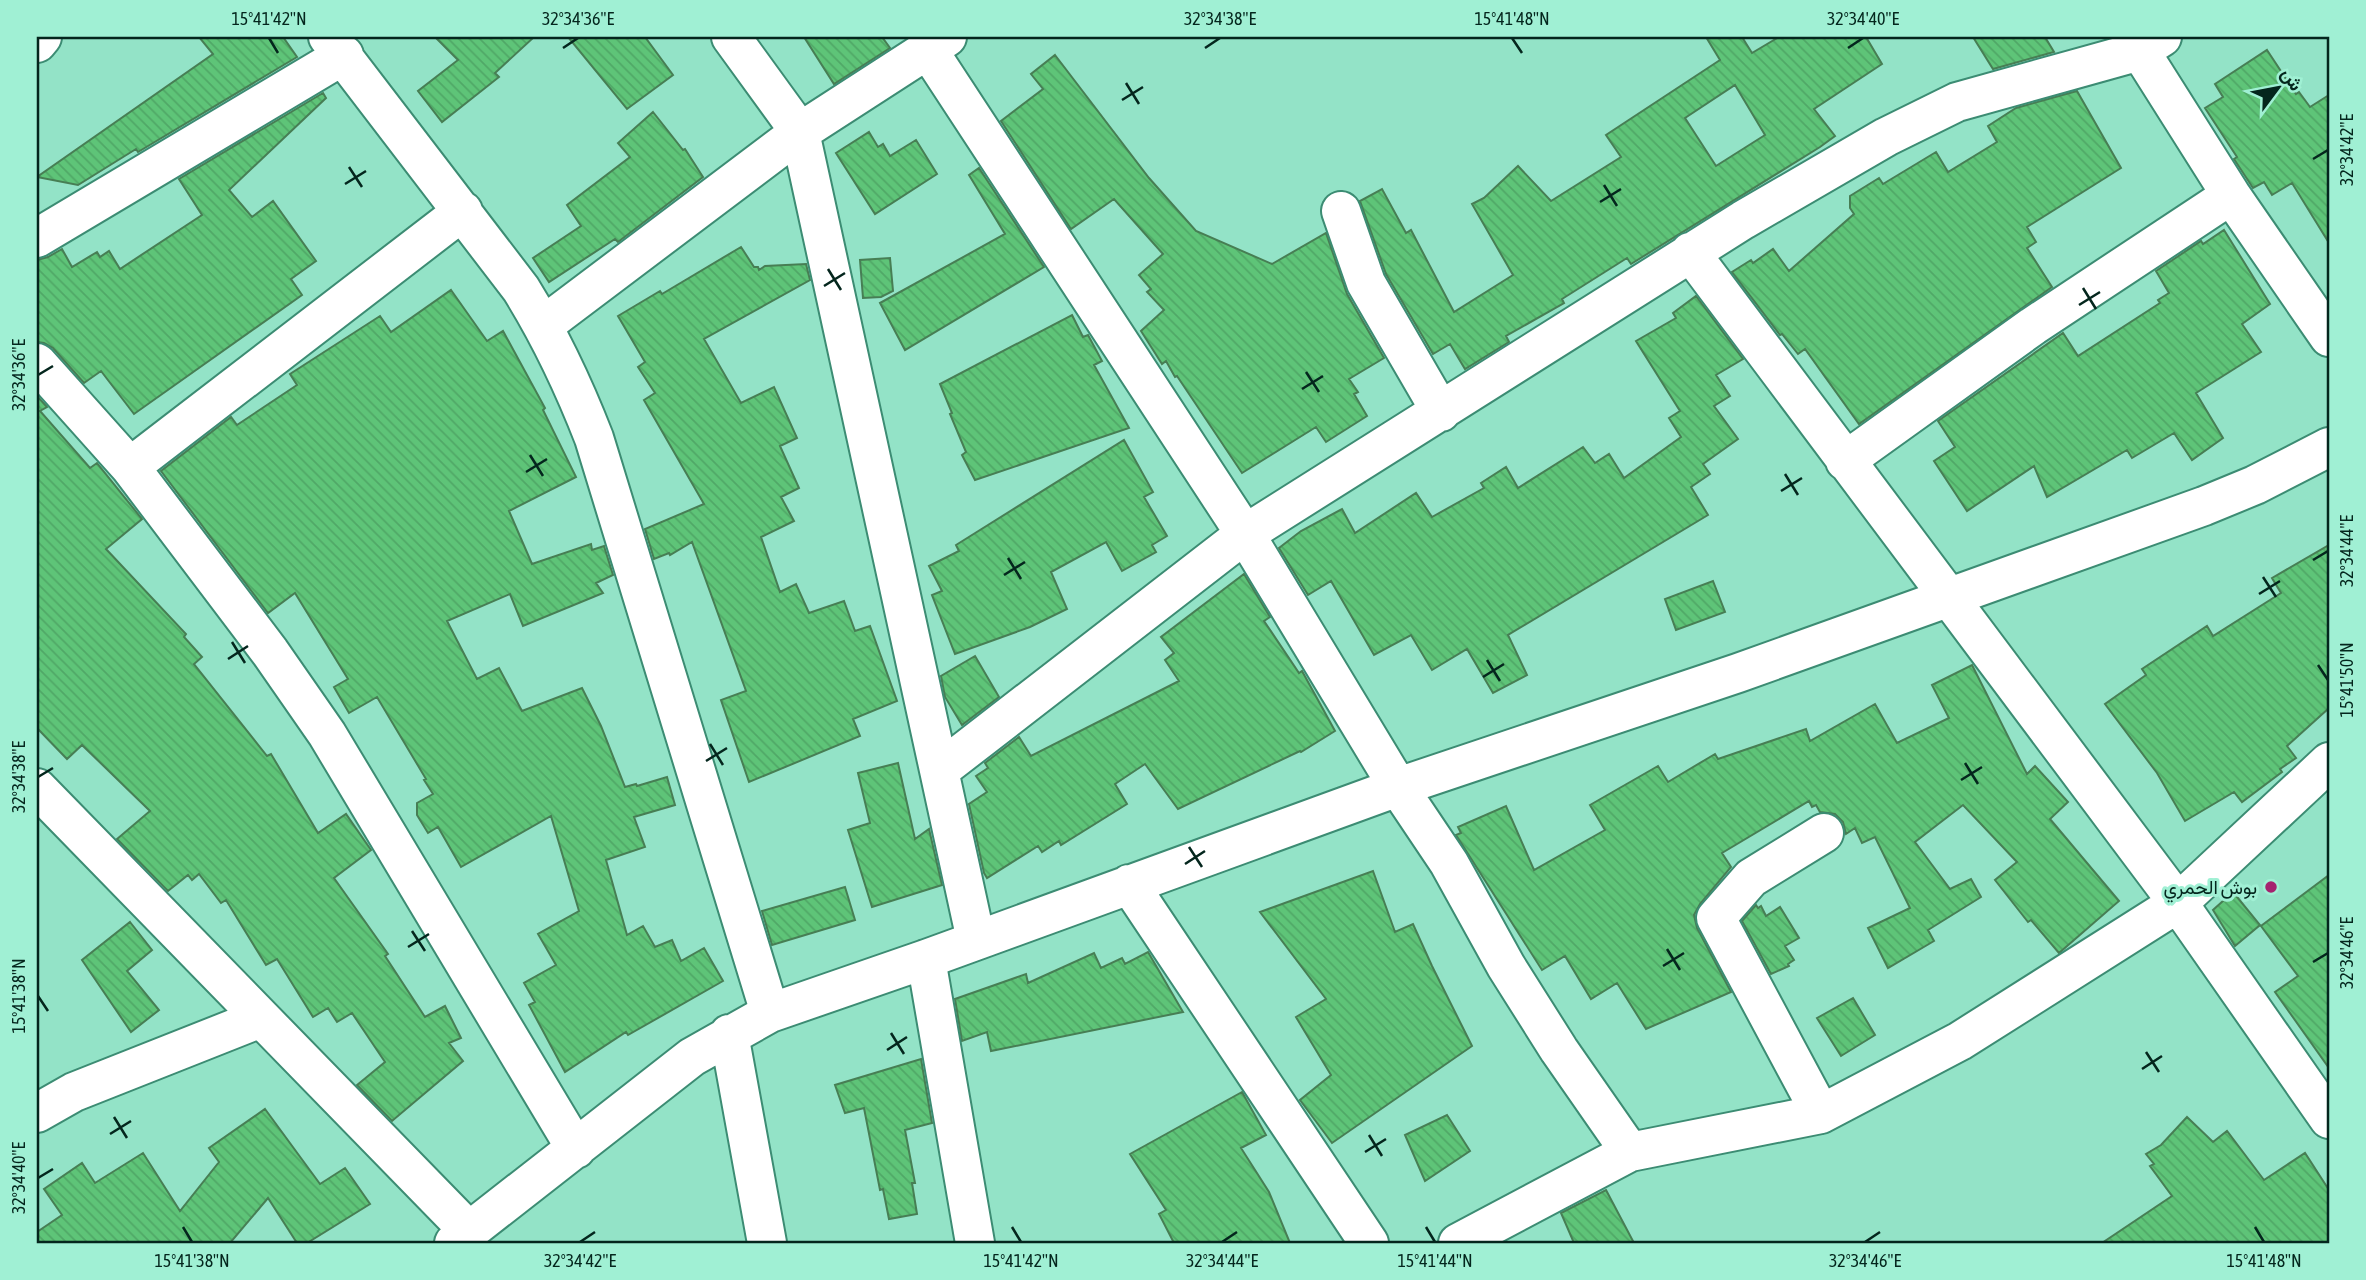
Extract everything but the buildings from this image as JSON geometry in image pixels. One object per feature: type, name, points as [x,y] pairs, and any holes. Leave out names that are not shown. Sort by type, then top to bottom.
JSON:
[{"type":"street","points":[[37,43],[42,37]]},
{"type":"street","points":[[731,37],[800,132],[976,940]]},
{"type":"street","points":[[544,325],[800,132],[937,44],[1245,534],[1398,787],[1449,863],[1506,966],[1559,1050],[1630,1152]]},
{"type":"street","points":[[940,770],[1245,534],[1690,253],[1886,137],[1957,102],[2151,44],[2231,195],[2329,337]]},
{"type":"street","points":[[37,238],[336,46],[521,289],[544,325],[571,378],[594,439],[770,1013]]},
{"type":"street","points":[[1845,461],[2033,326],[2231,195]]},
{"type":"street","points":[[130,467],[463,211]]},
{"type":"street","points":[[1341,211],[1366,283],[1441,412]]},
{"type":"street","points":[[1690,253],[2178,903],[2329,1119]]},
{"type":"street","points":[[37,363],[130,467],[271,652],[327,734],[576,1149]]},
{"type":"street","points":[[37,788],[261,1018],[461,1237],[692,1057],[770,1013],[1398,787],[1738,673],[2204,506],[2255,485],[2329,447]]},
{"type":"street","points":[[1458,1243],[1630,1152],[1821,1114],[1960,1041],[2178,903],[2329,762]]},
{"type":"street","points":[[1821,1114],[1716,918],[1751,878],[1824,832]]},
{"type":"street","points":[[1129,884],[1369,1243]]},
{"type":"street","points":[[926,959],[975,1243]]},
{"type":"street","points":[[37,1112],[74,1091],[261,1018]]},
{"type":"street","points":[[730,1034],[767,1243]]},
{"type":"place","name":"بوش الحمري","points":[[2271,887]]}]
